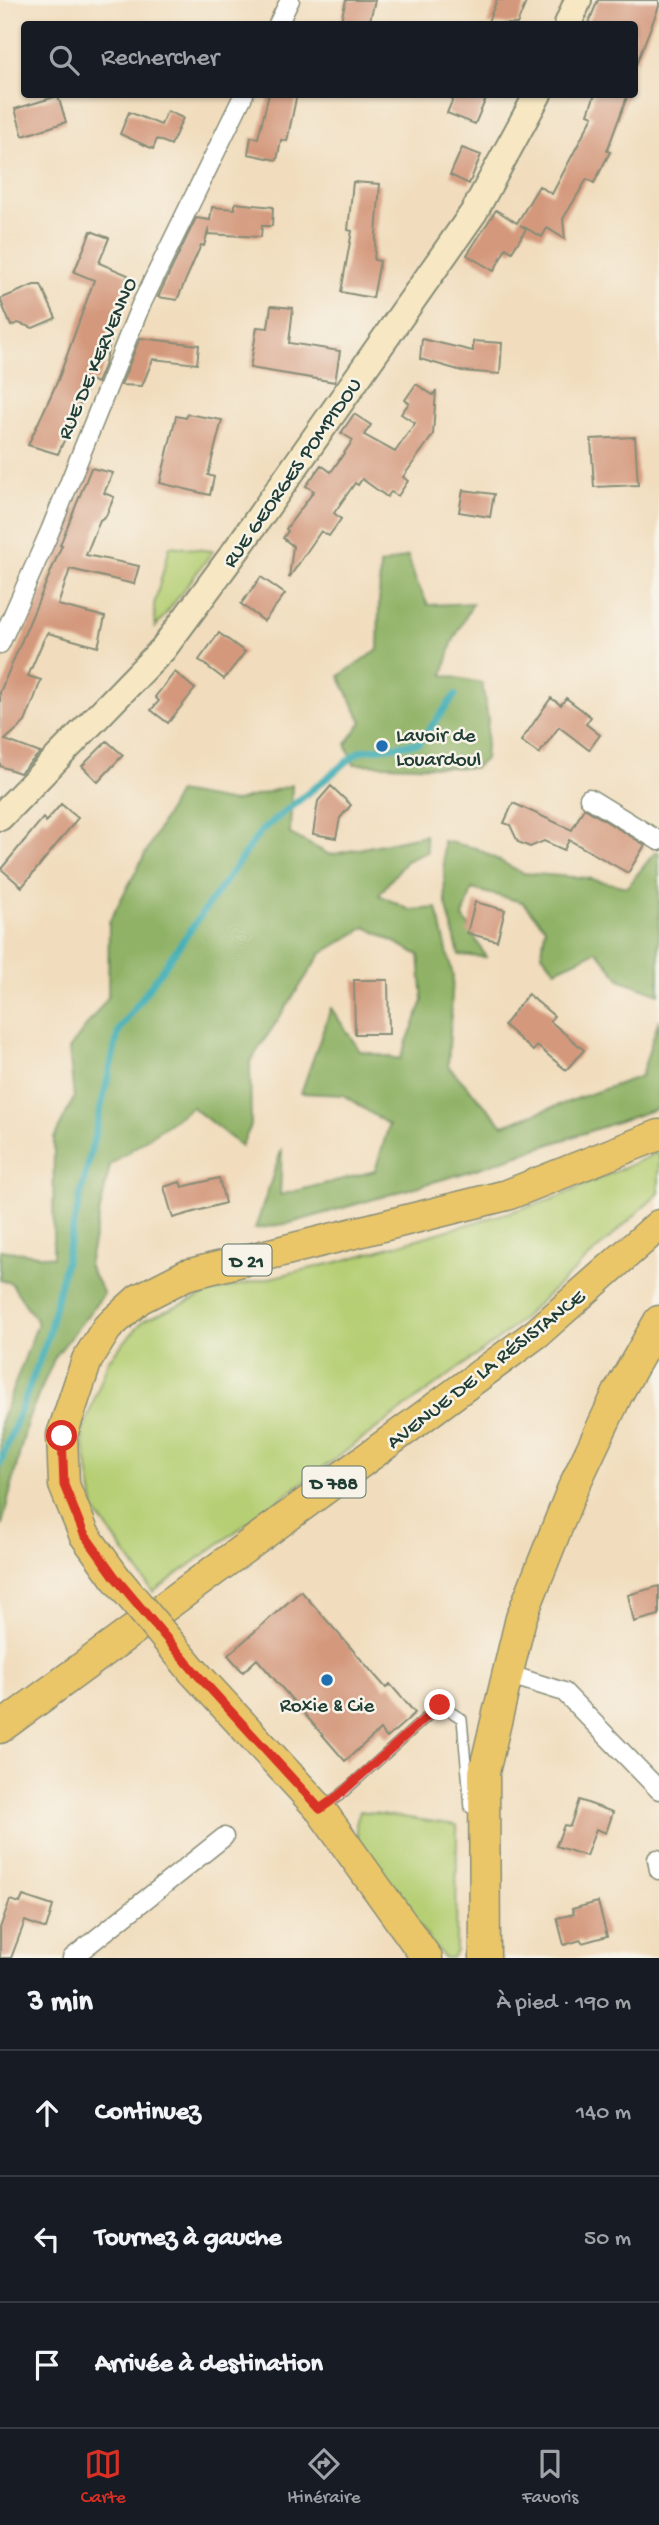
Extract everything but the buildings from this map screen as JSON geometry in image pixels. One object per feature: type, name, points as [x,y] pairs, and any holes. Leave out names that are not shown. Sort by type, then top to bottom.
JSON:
[{"type":"main road","points":[[569,21],[578,0]]},
{"type":"main road","name":"RUE GEORGES POMPIDOU","points":[[0,817],[163,649],[237,549],[474,212],[536,98]]},
{"type":"main road","name":"D 21","points":[[320,1809],[194,1671],[115,1577],[84,1534],[64,1485],[62,1436],[87,1360],[107,1328],[139,1299],[186,1275],[507,1195],[659,1135]]},
{"type":"main road","name":"AVENUE DE LA RÉSISTANCE","points":[[0,1728],[537,1333],[659,1225]]},
{"type":"main road","points":[[480,1955],[484,1772],[521,1618],[572,1490],[618,1393],[659,1321]]},
{"type":"main road","points":[[320,1809],[427,1958]]},
{"type":"street","points":[[280,21],[290,0]]},
{"type":"street","name":"RUE DE KERVENNO","points":[[0,644],[50,531],[140,307],[242,98]]},
{"type":"street","points":[[589,798],[659,841]]},
{"type":"street","points":[[508,1674],[564,1692],[659,1790]]},
{"type":"street","points":[[72,1958],[224,1837]]},
{"type":"lane","points":[[320,1809],[440,1705],[462,1719],[471,1813]]},
{"type":"lane","points":[[474,1840],[480,1955]]},
{"type":"green space","points":[[170,546],[213,551],[155,628],[154,605]]},
{"type":"green space","points":[[408,556],[415,579],[428,605],[473,603],[452,643],[443,675],[482,683],[488,719],[485,759],[475,768],[354,764],[346,744],[362,722],[339,676],[378,650],[380,565]]},
{"type":"green space","points":[[292,785],[290,834],[330,855],[425,835],[427,852],[406,861],[379,895],[410,910],[437,908],[453,976],[448,1066],[503,1125],[641,1076],[659,1019],[659,1108],[461,1174],[291,1223],[255,1229],[282,1148],[280,1195],[375,1171],[389,1125],[343,1095],[301,1093],[331,1008],[360,1051],[400,1059],[423,1001],[419,955],[366,927],[321,954],[250,1062],[251,1126],[241,1146],[192,1107],[110,1165],[88,1265],[104,1294],[55,1357],[28,1419],[0,1526],[0,1423],[38,1323],[11,1283],[0,1280],[0,1250],[53,1257],[54,1138],[74,1098],[69,1049],[108,997],[109,922],[178,792],[233,802]]},
{"type":"green space","points":[[443,841],[476,848],[522,873],[586,878],[627,887],[656,851],[659,853],[659,994],[621,980],[597,951],[555,970],[542,954],[545,927],[522,902],[472,889],[463,917],[486,957],[459,955],[445,899]]},
{"type":"green space","points":[[659,1152],[659,1193],[504,1335],[153,1592],[95,1511],[82,1433],[109,1359],[144,1320],[214,1291],[342,1261],[551,1200]]},
{"type":"green space","points":[[360,1811],[457,1825],[456,1951],[452,1958],[444,1958],[433,1945],[358,1840],[356,1824]]},
{"type":"waterway","points":[[0,1464],[47,1340],[119,1030],[261,831],[360,751],[419,743],[455,695]]},
{"type":"place","name":"Lavoir de Louardoul","points":[[382,746]]},
{"type":"place","name":"Roxie & Cie","points":[[327,1680]]},
{"type":"route","points":[[62,1436],[64,1485],[84,1534],[115,1577],[194,1671],[320,1809],[440,1705]]}]
